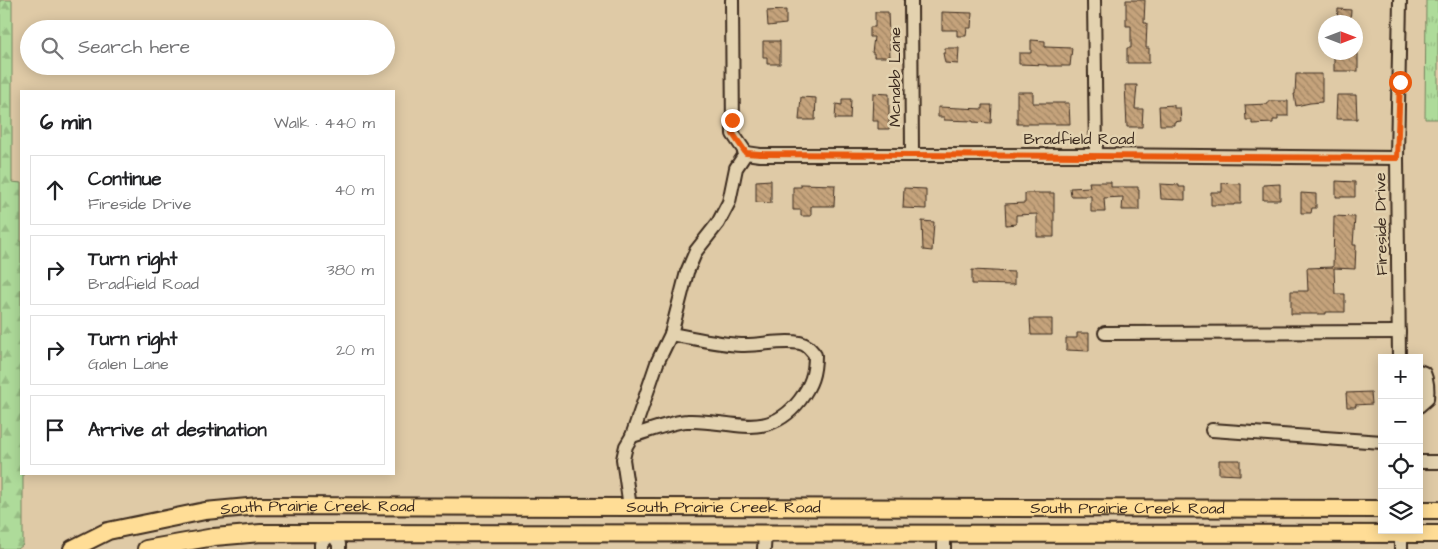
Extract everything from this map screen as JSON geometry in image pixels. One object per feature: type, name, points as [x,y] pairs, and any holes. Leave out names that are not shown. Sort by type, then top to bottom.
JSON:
[{"type":"main road","name":"South Prairie Creek Road","points":[[72,549],[108,531],[205,511],[259,506],[1378,509]]},
{"type":"main road","points":[[332,506],[332,533]]},
{"type":"main road","points":[[1423,510],[1438,510]]},
{"type":"main road","name":"South Prairie Creek Road","points":[[146,549],[214,537],[261,533],[764,541],[1401,537],[1438,534]]},
{"type":"street","points":[[630,507],[623,459],[626,446],[632,436],[657,363],[671,334],[687,272],[696,251],[718,224],[729,202],[736,168],[746,153],[733,134],[732,0]]},
{"type":"street","name":"Mcnabb Lane","points":[[911,0],[912,155]]},
{"type":"street","points":[[1094,0],[1096,155]]},
{"type":"street","name":"Fireside Drive","points":[[1399,354],[1397,158],[1400,0]]},
{"type":"street","name":"Bradfield Road","points":[[746,153],[1397,158]]},
{"type":"street","points":[[1105,333],[1399,332]]},
{"type":"street","points":[[632,436],[686,421],[735,426],[772,424],[793,410],[808,390],[815,370],[815,355],[808,346],[798,343],[783,342],[766,345],[741,345],[671,334]]},
{"type":"street","points":[[1423,373],[1433,389],[1423,402]]},
{"type":"street","points":[[1212,430],[1378,442]]},
{"type":"street","points":[[1423,462],[1438,462]]},
{"type":"street","points":[[321,549],[321,544],[332,533],[340,544],[340,549]]},
{"type":"green space","points":[[0,0],[12,0],[12,182],[20,183],[20,475],[23,475],[23,545],[18,549],[0,549]]},
{"type":"green space","points":[[1426,0],[1438,0],[1438,119],[1425,119]]},
{"type":"building","points":[[1126,0],[1145,0],[1144,23],[1147,23],[1146,48],[1149,48],[1149,63],[1127,63],[1127,48],[1131,48],[1131,26],[1126,26]]},
{"type":"building","points":[[1338,9],[1351,10],[1351,15],[1338,15]]},
{"type":"building","points":[[786,10],[786,24],[768,26],[767,11]]},
{"type":"building","points":[[875,12],[888,12],[890,57],[874,57],[874,53],[872,53],[874,37],[870,37],[870,27],[875,27]]},
{"type":"building","points":[[942,12],[972,13],[971,28],[967,28],[966,36],[957,36],[957,30],[942,30]]},
{"type":"building","points":[[1031,40],[1045,41],[1045,47],[1072,48],[1070,66],[1019,64],[1019,53],[1031,53]]},
{"type":"building","points":[[763,41],[780,41],[780,64],[767,64],[767,57],[763,57]]},
{"type":"building","points":[[945,48],[959,48],[958,64],[945,63],[943,53],[945,53]]},
{"type":"building","points":[[1334,60],[1358,60],[1358,71],[1334,71]]},
{"type":"building","points":[[1296,74],[1322,74],[1322,102],[1296,106],[1294,94]]},
{"type":"building","points":[[1125,85],[1137,85],[1135,109],[1143,109],[1142,127],[1127,127]]},
{"type":"building","points":[[1017,92],[1033,92],[1033,103],[1069,103],[1070,124],[1017,124]]},
{"type":"building","points":[[873,93],[889,94],[889,129],[878,129],[878,121],[872,121]]},
{"type":"building","points":[[1337,95],[1356,95],[1357,119],[1336,119]]},
{"type":"building","points":[[801,97],[816,98],[815,120],[799,120]]},
{"type":"building","points":[[842,99],[851,99],[850,119],[835,119],[836,104],[842,105]]},
{"type":"building","points":[[1268,101],[1288,101],[1288,116],[1278,116],[1278,120],[1273,120],[1273,123],[1252,124],[1252,120],[1246,120],[1245,105],[1268,104]]},
{"type":"building","points":[[983,105],[992,105],[991,123],[944,120],[944,117],[938,117],[938,107],[983,109]]},
{"type":"building","points":[[1174,105],[1174,108],[1180,108],[1181,121],[1174,122],[1174,125],[1160,125],[1159,106]]},
{"type":"building","points":[[771,180],[771,203],[756,202],[756,181]]},
{"type":"building","points":[[1336,181],[1355,182],[1355,197],[1336,197]]},
{"type":"building","points":[[1089,182],[1111,182],[1111,187],[1138,187],[1139,210],[1122,210],[1123,197],[1104,198],[1105,212],[1091,212],[1091,196],[1071,196],[1070,188],[1090,187]]},
{"type":"building","points":[[1222,183],[1241,184],[1241,204],[1211,205],[1211,192],[1222,192]]},
{"type":"building","points":[[801,184],[835,185],[834,206],[811,206],[811,216],[801,216],[801,210],[793,210],[793,187],[801,187]]},
{"type":"building","points":[[1160,184],[1185,187],[1185,200],[1161,199]]},
{"type":"building","points":[[1280,184],[1280,200],[1263,200],[1263,185]]},
{"type":"building","points":[[904,188],[926,189],[926,209],[903,208]]},
{"type":"building","points":[[1025,193],[1054,193],[1054,237],[1037,237],[1037,214],[1016,215],[1016,224],[1006,225],[1005,204],[1025,203]]},
{"type":"building","points":[[1301,193],[1316,194],[1316,208],[1312,208],[1311,213],[1301,213]]},
{"type":"building","points":[[1334,216],[1355,217],[1353,245],[1356,245],[1355,269],[1334,268],[1335,294],[1345,294],[1345,312],[1291,314],[1291,291],[1308,291],[1307,268],[1333,267]]},
{"type":"building","points":[[922,221],[934,222],[932,251],[923,250]]},
{"type":"building","points":[[972,270],[1014,272],[1014,285],[972,284]]},
{"type":"building","points":[[1030,319],[1052,319],[1052,335],[1031,335]]},
{"type":"building","points":[[1077,333],[1089,333],[1089,351],[1066,350],[1066,338],[1077,338]]},
{"type":"building","points":[[1371,392],[1372,404],[1347,407],[1346,393]]},
{"type":"building","points":[[1219,460],[1240,460],[1240,475],[1219,474]]},
{"type":"route","points":[[732,120],[733,134],[746,153],[760,154],[1397,158],[1400,82]]}]
